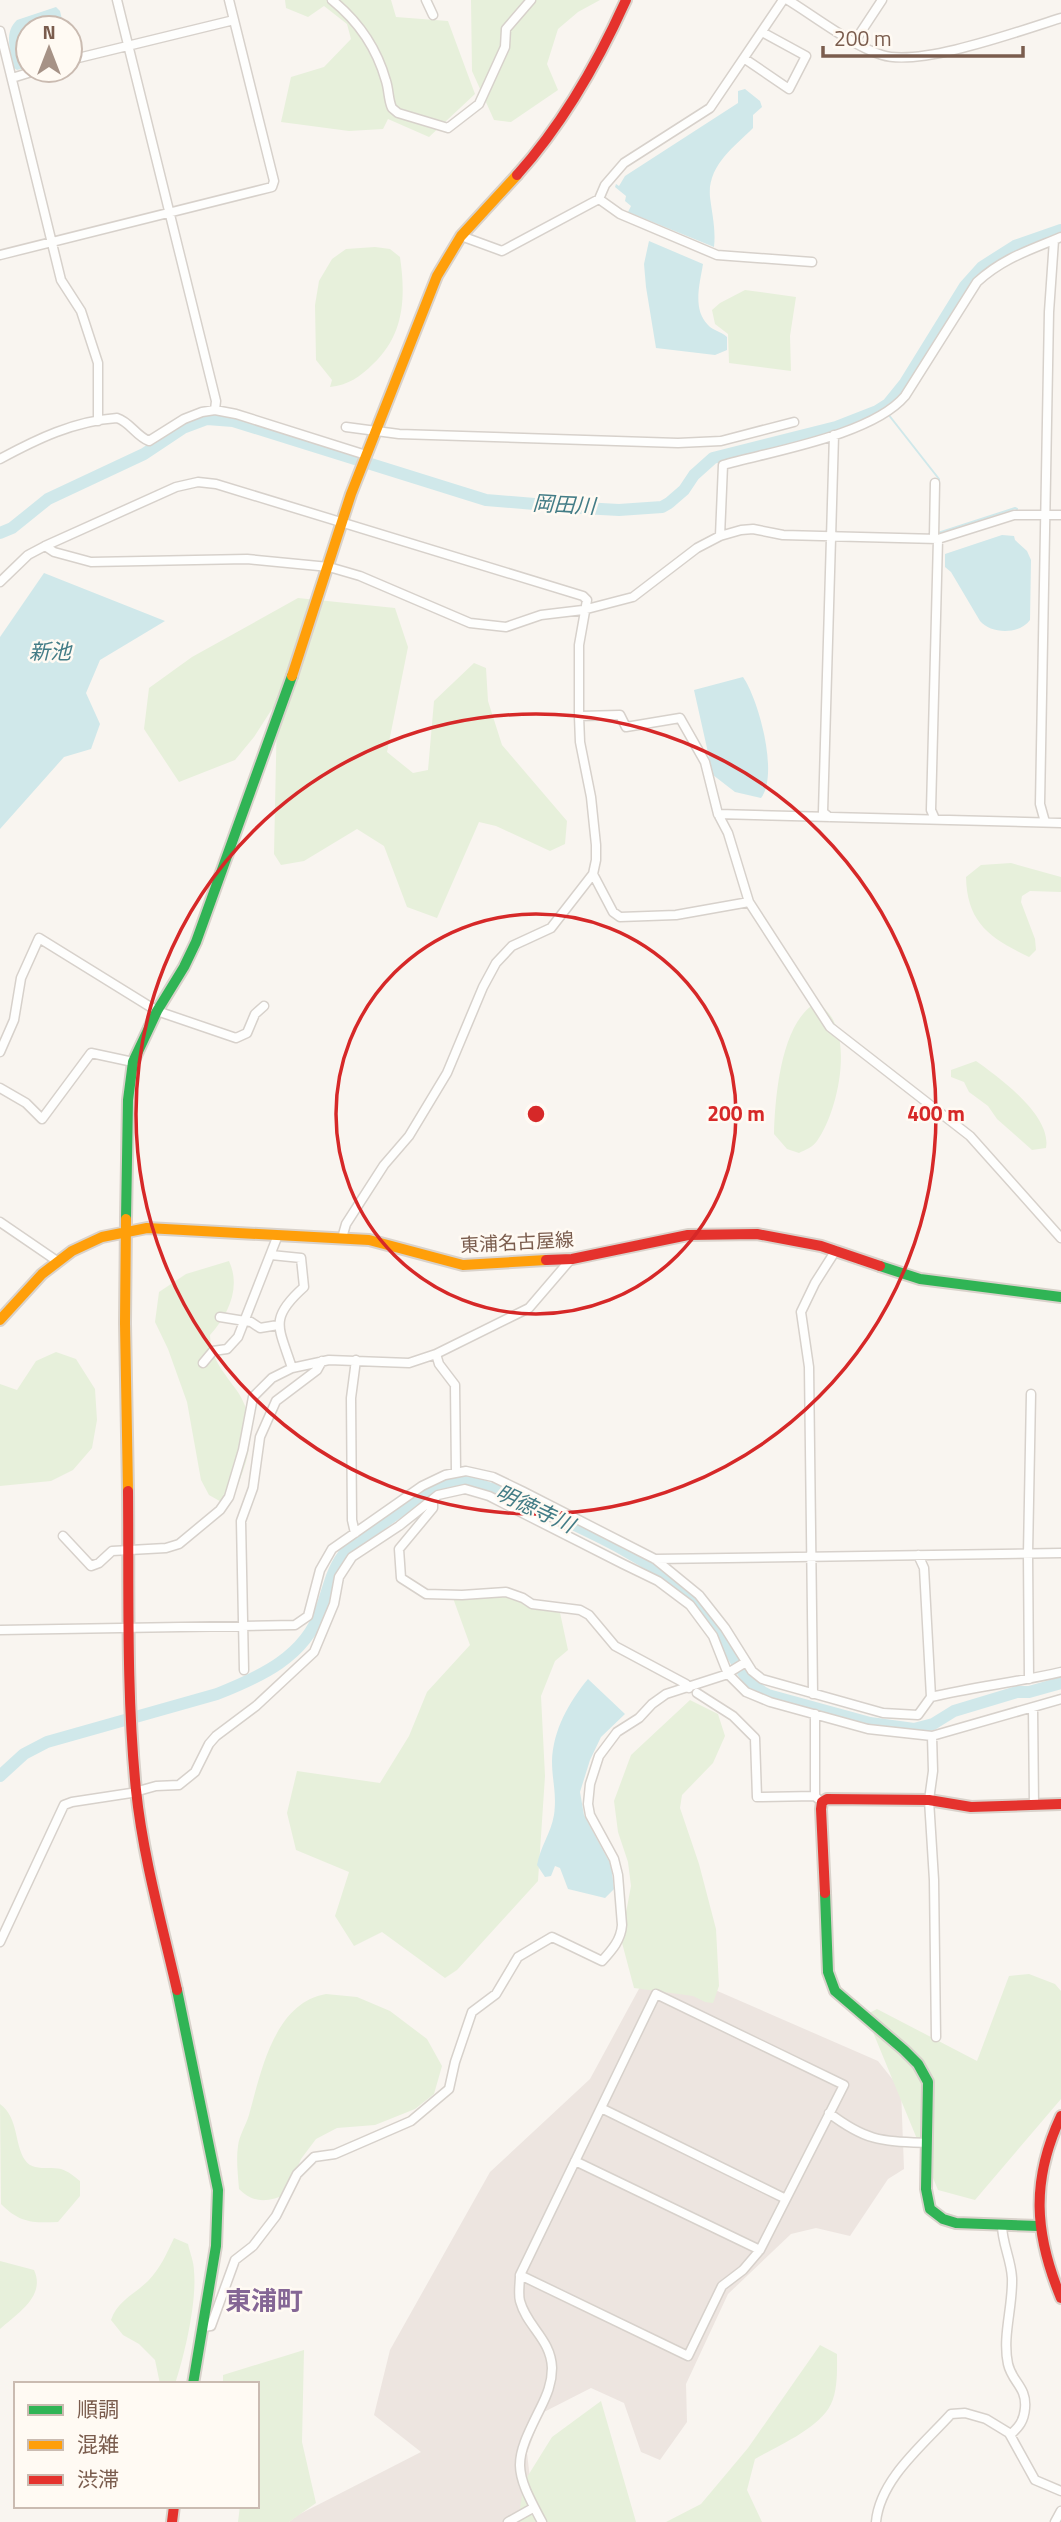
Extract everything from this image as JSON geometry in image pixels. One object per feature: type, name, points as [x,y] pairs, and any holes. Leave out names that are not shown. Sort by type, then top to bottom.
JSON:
[{"type":"street","points":[[117,0],[216,401],[215,410]]},
{"type":"street","points":[[0,255],[270,189],[274,185],[229,0]]},
{"type":"street","points":[[332,0],[371,42],[387,83],[391,108],[398,113],[448,128],[479,104],[505,47],[506,29],[531,0]]},
{"type":"street","points":[[426,0],[433,15]]},
{"type":"street","points":[[193,2382],[216,2246],[218,2190],[136,1792],[131,1717],[125,1323],[128,1100],[133,1062],[157,1011],[196,942],[329,567],[341,522],[437,276],[461,236],[532,158],[562,116],[608,38],[626,0]]},
{"type":"street","points":[[461,236],[502,251],[599,199],[605,186],[624,163],[710,108],[786,0],[881,55],[907,58],[922,57],[1061,18]]},
{"type":"street","points":[[855,41],[882,0]]},
{"type":"street","points":[[84,57],[234,20]]},
{"type":"street","points":[[0,31],[61,280],[81,311],[98,363],[98,421]]},
{"type":"street","points":[[745,59],[789,89],[806,56],[762,32]]},
{"type":"street","points":[[599,199],[620,214],[717,255],[812,262]]},
{"type":"street","points":[[720,536],[723,465],[834,435],[878,419],[897,405],[935,351],[977,282],[992,268],[1029,248],[1057,239],[1049,312],[1040,804],[1045,822]]},
{"type":"street","points":[[0,459],[49,434],[112,418],[123,420],[149,441],[189,416],[215,410],[236,414],[366,456]]},
{"type":"street","points":[[346,427],[400,434],[706,443],[794,422]]},
{"type":"street","points":[[829,817],[823,812],[834,435]]},
{"type":"street","points":[[0,582],[28,555],[45,546],[176,487],[198,482],[216,484],[583,596],[587,600],[579,645],[579,716],[580,742],[591,797],[596,845],[593,874],[551,928],[512,946],[496,963],[482,987],[450,1067],[409,1136],[384,1165],[346,1224],[342,1238]]},
{"type":"street","points":[[935,483],[931,810],[935,819]]},
{"type":"street","points":[[45,546],[54,552],[91,562],[236,559],[329,567],[360,576],[455,618],[482,625],[506,627],[541,615],[633,597],[697,548],[720,536],[741,530],[753,529],[783,535],[936,538],[1014,515],[1061,515]]},
{"type":"street","points":[[579,716],[620,715],[625,727],[680,718],[705,762],[718,814],[728,833],[749,902],[830,1027],[970,1136],[1061,1238]]},
{"type":"street","points":[[718,814],[1061,823]]},
{"type":"street","points":[[593,874],[613,912],[620,917],[676,915],[749,902]]},
{"type":"street","points":[[0,1052],[14,1020],[21,978],[39,938],[157,1011],[236,1038],[247,1033],[255,1014],[264,1006]]},
{"type":"street","points":[[0,1087],[26,1103],[42,1119],[91,1053],[133,1062]]},
{"type":"street","points":[[0,1222],[57,1261]]},
{"type":"street","name":"東浦名古屋線","points":[[0,1320],[57,1261],[102,1237],[147,1228],[369,1240],[463,1265],[572,1259],[665,1238],[724,1234],[775,1236],[836,1250],[901,1274],[930,1281],[1061,1297]]},
{"type":"street","points":[[203,1363],[213,1351],[223,1351],[234,1343],[245,1322],[278,1235]]},
{"type":"street","points":[[813,1694],[809,1367],[800,1316],[807,1298],[836,1250]]},
{"type":"street","points":[[271,1255],[301,1258],[304,1287],[286,1303],[278,1325],[292,1368]]},
{"type":"street","points":[[63,1536],[91,1566],[99,1563],[112,1551],[166,1548],[180,1544],[224,1506],[243,1450],[253,1397],[272,1378],[292,1368],[322,1361],[409,1363],[436,1354],[529,1308],[572,1259]]},
{"type":"street","points":[[220,1317],[260,1328],[278,1325]]},
{"type":"street","points":[[436,1354],[439,1364],[454,1385],[456,1472]]},
{"type":"street","points":[[355,1533],[352,1520],[351,1398],[356,1360]]},
{"type":"street","points":[[244,1670],[241,1521],[253,1488],[260,1437],[276,1401],[317,1370],[322,1361]]},
{"type":"street","points":[[1029,1679],[1031,1394]]},
{"type":"street","points":[[0,1630],[288,1626],[305,1619],[311,1609],[320,1570],[329,1552],[422,1486],[456,1472],[478,1473],[493,1477],[655,1559],[699,1595],[745,1663],[762,1679],[883,1713],[918,1715],[931,1697],[925,1568],[918,1555]]},
{"type":"street","points":[[0,1942],[64,1805],[156,1786],[179,1785],[195,1772],[216,1736],[256,1706],[314,1652],[348,1561],[433,1499],[457,1489],[479,1492],[646,1574],[668,1588],[696,1612],[713,1636],[738,1686],[754,1696],[868,1729],[932,1735],[1061,1699]]},
{"type":"street","points":[[433,1499],[433,1508],[399,1549],[401,1578],[426,1594],[506,1592],[532,1604],[580,1610],[589,1615],[615,1646],[686,1684],[733,1716],[753,1735],[756,1742],[757,1797],[929,1800],[971,1807],[1061,1804]]},
{"type":"street","points":[[655,1559],[1061,1553]]},
{"type":"street","points":[[202,2326],[211,2326],[235,2260],[253,2246],[276,2216],[297,2174],[307,2163],[314,2157],[335,2154],[411,2122],[449,2089],[454,2062],[469,2017],[496,1994],[518,1957],[552,1937],[602,1961],[615,1945],[622,1932],[622,1925],[618,1875],[614,1860],[590,1815],[588,1794],[599,1756],[613,1736],[666,1694],[693,1690],[745,1663]]},
{"type":"street","points":[[931,1697],[977,1686],[1061,1672]]},
{"type":"street","points":[[1034,1708],[1034,1805]]},
{"type":"street","points":[[814,1714],[828,1972],[835,1992],[918,2064],[928,2082],[926,2189],[930,2209],[943,2219],[956,2223],[1038,2226]]},
{"type":"street","points":[[932,1735],[933,1771],[929,1800],[934,1880],[936,2037]]},
{"type":"street","points":[[520,2275],[688,2356],[722,2286],[743,2270],[761,2250],[844,2085],[656,1994],[520,2275],[520,2300],[529,2319],[549,2348],[551,2358],[551,2384],[523,2444],[518,2464],[522,2484],[542,2522]]},
{"type":"street","points":[[601,2108],[786,2199]]},
{"type":"street","points":[[829,2113],[853,2131],[878,2141],[926,2143]]},
{"type":"street","points":[[1061,2116],[1044,2157],[1038,2226],[1044,2255],[1061,2298]]},
{"type":"street","points":[[575,2161],[761,2250]]},
{"type":"street","points":[[1002,2225],[1002,2237],[1009,2253],[1012,2276],[1012,2302],[1006,2343],[1009,2367],[1026,2394],[1026,2410],[1022,2424],[1010,2435]]},
{"type":"street","points":[[876,2522],[878,2507],[898,2472],[951,2414],[965,2413],[986,2419],[1010,2435],[1035,2480],[1061,2491]]},
{"type":"street","points":[[508,2522],[533,2508]]},
{"type":"street","points":[[1055,2522],[1061,2511]]},
{"type":"shaded area","points":[[653,1963],[878,2061],[901,2090],[904,2169],[888,2179],[850,2236],[816,2228],[791,2234],[728,2294],[686,2384],[687,2422],[660,2460],[641,2452],[624,2403],[591,2388],[542,2413],[527,2453],[531,2487],[551,2522],[289,2522],[421,2452],[374,2415],[390,2350],[490,2172],[590,2079]]},
{"type":"green space","points":[[285,0],[391,0],[396,17],[448,21],[475,94],[429,137],[388,119],[383,129],[349,131],[281,122],[291,77],[324,67],[351,39],[347,24],[324,6],[308,17],[286,8]]},
{"type":"green space","points":[[471,0],[600,0],[578,12],[558,29],[547,64],[558,90],[511,122],[494,120],[472,71]]},
{"type":"green space","points":[[346,249],[390,249],[400,257],[403,287],[397,328],[383,353],[368,369],[348,382],[330,387],[332,380],[316,360],[315,305],[319,281],[332,259]]},
{"type":"green space","points":[[745,290],[796,297],[790,336],[791,371],[729,363],[728,334],[715,324],[712,310]]},
{"type":"green space","points":[[298,598],[395,608],[408,647],[387,752],[413,773],[428,770],[434,701],[474,663],[486,668],[488,701],[502,745],[567,821],[565,844],[550,851],[496,826],[479,822],[437,918],[407,907],[384,846],[357,829],[304,861],[281,865],[274,854],[277,713],[272,709],[235,760],[179,782],[144,729],[149,688],[192,657]]},
{"type":"green space","points":[[1011,863],[1061,877],[1061,892],[1030,891],[1022,896],[1021,902],[1035,939],[1036,950],[1029,957],[1003,943],[983,927],[976,918],[967,893],[966,877],[981,865]]},
{"type":"green space","points":[[816,1003],[829,1013],[837,1029],[841,1048],[840,1068],[832,1110],[825,1127],[815,1143],[799,1153],[787,1149],[774,1134],[778,1081],[795,1026],[804,1013]]},
{"type":"green space","points":[[976,1061],[998,1077],[1033,1111],[1046,1136],[1046,1148],[1032,1150],[997,1119],[988,1106],[969,1092],[964,1082],[951,1077],[951,1070]]},
{"type":"green space","points":[[229,1261],[234,1281],[231,1300],[223,1318],[210,1335],[212,1350],[218,1363],[246,1408],[250,1439],[238,1485],[225,1504],[209,1495],[201,1480],[187,1402],[155,1322],[159,1292],[186,1274]]},
{"type":"green space","points":[[56,1352],[76,1359],[95,1389],[97,1420],[92,1448],[73,1470],[51,1481],[0,1486],[0,1384],[17,1390],[36,1361]]},
{"type":"green space","points":[[511,1590],[543,1605],[559,1608],[568,1650],[555,1661],[541,1696],[545,1776],[538,1881],[457,1970],[445,1978],[382,1932],[354,1946],[335,1916],[349,1872],[296,1850],[287,1813],[297,1771],[380,1783],[409,1736],[427,1692],[470,1645],[453,1598]]},
{"type":"green space","points":[[690,1700],[718,1714],[725,1736],[713,1763],[682,1795],[680,1808],[699,1864],[716,1929],[719,1986],[713,2003],[693,1996],[634,1988],[621,1939],[631,1886],[628,1862],[618,1832],[614,1801],[631,1755]]},
{"type":"green space","points":[[1029,1974],[1055,1984],[1061,1991],[1061,2099],[975,2200],[938,2190],[868,2020],[871,2012],[877,2009],[977,2061],[1009,1976]]},
{"type":"green space","points":[[326,1994],[357,1997],[390,2011],[427,2039],[442,2066],[434,2094],[415,2109],[375,2125],[337,2128],[316,2139],[301,2159],[287,2194],[268,2200],[250,2197],[239,2189],[238,2146],[265,2060],[282,2025],[294,2011],[308,2000]]},
{"type":"green space","points":[[0,2104],[10,2116],[22,2154],[28,2164],[61,2169],[80,2181],[80,2196],[58,2222],[27,2220],[14,2215],[1,2204]]},
{"type":"green space","points":[[174,2238],[188,2244],[194,2268],[194,2297],[176,2382],[160,2382],[155,2360],[139,2344],[123,2335],[111,2320],[122,2303],[148,2281],[163,2261]]},
{"type":"green space","points":[[0,2261],[34,2270],[37,2279],[33,2296],[28,2303],[0,2329]]},
{"type":"green space","points":[[820,2345],[837,2354],[835,2392],[831,2404],[817,2421],[755,2459],[747,2490],[762,2522],[666,2522],[701,2504],[748,2448]]},
{"type":"green space","points":[[304,2350],[302,2442],[316,2503],[289,2522],[238,2522],[240,2508],[259,2508],[259,2382],[223,2382],[223,2375]]},
{"type":"green space","points":[[601,2401],[636,2522],[518,2522],[524,2482],[552,2437]]},
{"type":"water","points":[[56,7],[61,14],[35,14]]},
{"type":"water","points":[[14,24],[14,68],[9,43]]},
{"type":"water","points":[[745,89],[760,101],[762,107],[753,115],[753,128],[723,158],[713,176],[710,197],[714,247],[628,212],[631,206],[625,201],[626,196],[615,187],[616,184],[619,186],[625,176],[738,103],[738,91]]},
{"type":"water","points":[[649,241],[703,264],[698,296],[700,311],[710,327],[727,337],[727,350],[715,355],[656,348],[644,264]]},
{"type":"water","points":[[1002,535],[1014,536],[1031,560],[1030,620],[1019,628],[1005,631],[991,628],[980,621],[951,572],[945,567],[945,554]]},
{"type":"water","name":"新池","points":[[44,573],[165,621],[100,660],[86,693],[100,724],[91,749],[64,757],[0,829],[0,637]]},
{"type":"water","points":[[743,677],[755,702],[765,738],[768,773],[761,798],[735,792],[713,775],[694,690]]},
{"type":"water","points":[[588,1679],[625,1714],[601,1737],[580,1792],[584,1815],[611,1865],[614,1889],[605,1898],[568,1889],[560,1868],[555,1866],[551,1876],[545,1877],[537,1865],[554,1815],[552,1761],[555,1738],[574,1697]]},
{"type":"waterway","name":"岡田川","points":[[0,533],[12,528],[48,499],[144,454],[183,428],[207,419],[233,421],[486,500],[619,510],[662,507],[684,490],[694,475],[713,458],[836,427],[888,404],[905,383],[965,286],[982,267],[1015,246],[1061,230]]},
{"type":"waterway","points":[[888,414],[939,479],[938,533],[1017,509]]},
{"type":"waterway","name":"明徳寺川","points":[[0,1776],[24,1754],[47,1742],[217,1694],[265,1672],[304,1641],[314,1626],[334,1572],[347,1550],[420,1499],[462,1481],[503,1491],[600,1537],[670,1579],[702,1607],[746,1677],[768,1695],[870,1723],[914,1729],[933,1724],[954,1711],[1017,1692],[1029,1692],[1061,1683]]},
{"type":"traffic: fast","points":[[126,1219],[128,1100],[133,1062],[157,1011],[196,942],[292,676]]},
{"type":"traffic: fast","points":[[880,1266],[920,1279],[1061,1297]]},
{"type":"traffic: fast","points":[[825,1893],[828,1972],[835,1991],[904,2050],[918,2064],[928,2082],[926,2189],[930,2209],[943,2219],[956,2223],[1038,2226]]},
{"type":"traffic: fast","points":[[177,1990],[218,2190],[216,2246],[193,2382]]},
{"type":"traffic: slow","points":[[292,676],[351,494],[437,276],[461,236],[517,175]]},
{"type":"traffic: slow","points":[[126,1219],[128,1491]]},
{"type":"traffic: slow","points":[[0,1320],[42,1274],[72,1251],[102,1237],[147,1228],[369,1240],[463,1265],[546,1260]]},
{"type":"traffic: jam","points":[[517,175],[550,135],[578,92],[626,0]]},
{"type":"traffic: jam","points":[[546,1260],[572,1259],[688,1235],[757,1234],[821,1246],[880,1266]]},
{"type":"traffic: jam","points":[[128,1491],[129,1678],[136,1790],[148,1865],[177,1990]]},
{"type":"traffic: jam","points":[[825,1893],[821,1809],[822,1802],[827,1799],[929,1800],[971,1807],[1061,1804]]},
{"type":"traffic: jam","points":[[1061,2116],[1045,2162],[1040,2207],[1045,2251],[1061,2298]]},
{"type":"traffic: jam","points":[[172,2522],[174,2508]]},
{"type":"district","name":"東浦町","points":[[264,2301]]}]
